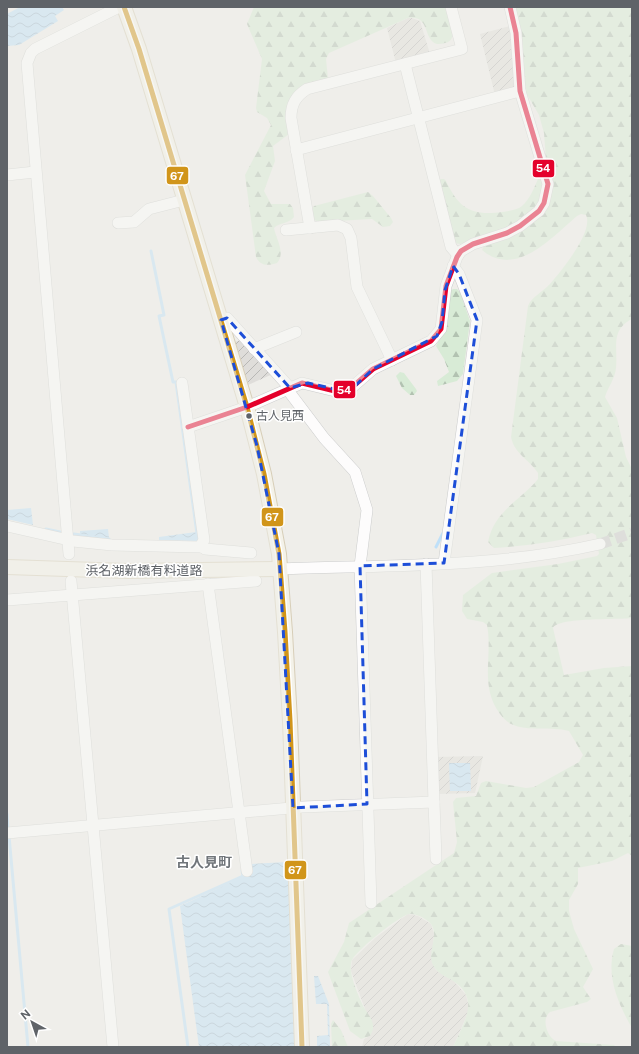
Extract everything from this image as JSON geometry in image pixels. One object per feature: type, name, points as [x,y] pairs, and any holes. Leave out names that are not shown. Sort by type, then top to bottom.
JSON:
[{"type":"main road","points":[[124,7],[139,49],[246,407],[264,474],[280,569],[286,639],[302,1047]]},
{"type":"main road","name":"浜名湖新橋有料道路","points":[[7,566],[127,571],[280,569]]},
{"type":"street","points":[[69,554],[35,172],[27,63],[28,58],[35,49],[119,7]]},
{"type":"street","points":[[310,228],[296,150],[291,111],[292,104],[301,93],[307,90],[462,50],[451,7]]},
{"type":"street","points":[[188,427],[246,407],[302,383],[335,391],[343,391],[356,385],[373,369],[431,341],[437,336],[442,322],[445,290],[458,255],[467,247],[507,233],[520,226],[539,211],[547,194],[546,174],[520,91],[516,32],[510,7]]},
{"type":"street","points":[[404,64],[451,247],[458,255]]},
{"type":"street","points":[[296,150],[520,91]]},
{"type":"street","points":[[7,175],[35,172]]},
{"type":"street","points":[[118,223],[134,222],[149,209],[184,200]]},
{"type":"street","points":[[286,230],[338,225],[343,226],[350,233],[357,287],[392,360]]},
{"type":"street","points":[[444,563],[477,320],[460,274],[453,266]]},
{"type":"street","points":[[220,320],[227,318],[288,389],[324,438],[352,466],[358,478],[367,510],[360,566],[371,903]]},
{"type":"street","points":[[254,349],[296,332]]},
{"type":"street","points":[[7,526],[68,540],[112,545],[196,548],[201,546],[204,540],[182,383]]},
{"type":"street","points":[[280,569],[426,564],[534,556],[600,544]]},
{"type":"street","points":[[201,546],[205,549],[250,553]]},
{"type":"street","points":[[426,564],[436,859]]},
{"type":"street","points":[[71,581],[112,1047]]},
{"type":"street","points":[[7,600],[256,581]]},
{"type":"street","points":[[208,584],[247,872]]},
{"type":"street","points":[[7,833],[293,808],[434,802]]},
{"type":"highlighted area","points":[[453,266],[459,274],[477,320],[444,563],[360,566],[367,804],[293,808],[279,554],[257,446],[221,320],[227,318],[290,388],[308,383],[343,391],[356,385],[373,369],[437,336],[442,322],[445,290]]},
{"type":"shaded area","points":[[408,18],[420,21],[430,54],[396,63],[387,28]]},
{"type":"shaded area","points":[[510,26],[515,89],[495,95],[480,34]]},
{"type":"shaded area","points":[[243,339],[273,374],[248,385],[235,342]]},
{"type":"shaded area","points":[[483,756],[475,793],[438,794],[436,757]]},
{"type":"shaded area","points":[[408,914],[418,916],[431,924],[434,934],[432,962],[436,970],[454,981],[466,995],[469,1008],[467,1015],[453,1047],[362,1047],[364,1039],[370,1036],[365,1009],[351,971],[352,960],[375,938]]},
{"type":"green space","points":[[254,7],[448,7],[453,28],[452,38],[450,41],[437,44],[430,39],[425,26],[419,19],[408,18],[329,53],[326,59],[328,79],[299,90],[289,134],[273,146],[275,161],[264,191],[271,204],[290,204],[293,208],[294,217],[290,221],[274,228],[280,246],[281,255],[277,263],[270,265],[262,264],[256,257],[245,175],[271,125],[267,118],[257,112],[256,108],[262,59],[247,24]]},
{"type":"green space","points":[[515,7],[632,7],[632,319],[620,328],[616,340],[615,372],[605,397],[617,418],[626,457],[632,469],[632,618],[565,622],[557,624],[553,628],[564,675],[604,668],[632,666],[632,856],[628,853],[612,861],[578,868],[578,884],[569,900],[569,911],[574,929],[593,969],[583,987],[591,999],[587,1002],[550,1012],[546,1019],[546,1028],[550,1036],[556,1041],[614,1045],[616,1047],[453,1047],[462,1028],[468,1010],[466,994],[460,986],[444,976],[433,966],[431,953],[434,938],[433,928],[427,920],[415,914],[404,916],[388,927],[355,955],[352,960],[351,971],[354,984],[373,1023],[373,1029],[370,1036],[361,1039],[350,1031],[328,972],[344,942],[349,923],[454,853],[457,842],[453,802],[456,798],[476,796],[481,783],[486,781],[526,788],[534,787],[579,762],[583,755],[569,731],[525,728],[505,720],[494,703],[490,693],[488,682],[489,648],[487,625],[483,622],[467,619],[462,611],[463,595],[492,573],[558,564],[597,556],[599,554],[596,535],[592,533],[556,541],[506,547],[494,548],[488,542],[491,531],[502,514],[538,479],[538,473],[519,453],[511,437],[528,306],[534,297],[550,284],[568,261],[581,241],[587,222],[586,215],[581,214],[577,216],[545,244],[520,258],[508,260],[495,258],[482,250],[484,245],[548,205],[552,183],[546,160],[544,133],[539,115],[525,91]]},
{"type":"green space","points":[[541,178],[543,192],[538,204],[529,214],[516,223],[486,236],[460,244],[454,243],[439,181],[441,179],[446,181],[456,198],[468,208],[482,213],[492,213],[513,210],[522,206],[530,197],[538,179]]},
{"type":"green space","points":[[368,192],[391,218],[393,222],[390,226],[383,227],[372,219],[318,222],[313,219],[312,209],[314,206]]},
{"type":"green space","points":[[453,289],[457,289],[460,292],[470,321],[463,374],[457,381],[438,386],[437,381],[449,372],[444,359],[436,346],[444,331],[449,292]]},
{"type":"green space","points":[[400,372],[404,373],[416,389],[417,391],[414,395],[410,395],[402,388],[396,376]]},
{"type":"green space","points":[[621,944],[632,946],[632,1028],[618,1000],[612,980],[611,969],[614,949]]},
{"type":"green space","points":[[333,1020],[341,1030],[348,1047],[332,1047],[331,1024]]},
{"type":"water","points":[[20,7],[62,7],[64,10],[55,16],[58,21],[19,45],[7,46],[7,14]]},
{"type":"water","points":[[31,508],[33,525],[7,519],[7,510]]},
{"type":"water","points":[[108,529],[109,538],[80,534],[80,531]]},
{"type":"water","points":[[196,532],[197,541],[159,540],[159,537]]},
{"type":"water","points":[[449,763],[470,763],[471,791],[450,791]]},
{"type":"water","points":[[287,862],[288,879],[290,880],[297,1047],[199,1047],[180,906],[245,876],[251,876],[250,864]]},
{"type":"water","points":[[314,976],[318,976],[329,1004],[330,1047],[317,1047],[317,1036],[328,1035],[327,1004],[316,1004]]},
{"type":"waterway","points":[[151,251],[164,315],[159,316],[173,382],[176,382],[198,541]]},
{"type":"waterway","points":[[46,529],[60,532]]},
{"type":"waterway","points":[[436,547],[443,533]]},
{"type":"waterway","points":[[74,534],[109,539]]},
{"type":"waterway","points":[[7,814],[8,829]]},
{"type":"waterway","points":[[9,836],[28,1047]]},
{"type":"waterway","points":[[188,1047],[169,909],[243,876],[242,871]]},
{"type":"tunnel","points":[[600,544],[632,533]]},
{"type":"transit line","name":"67","points":[[124,7],[139,49],[247,407],[264,474],[279,554],[290,721],[302,1047]]},
{"type":"transit line","name":"54","points":[[188,427],[247,407],[302,383],[335,391],[350,389],[373,369],[431,341],[441,329],[446,286],[457,257],[461,251],[473,244],[507,233],[520,226],[539,211],[544,203],[548,184],[520,91],[516,33],[510,7]]},
{"type":"place","name":"古人見西","points":[[249,416]]},
{"type":"district","name":"古人見町","points":[[204,862]]}]
